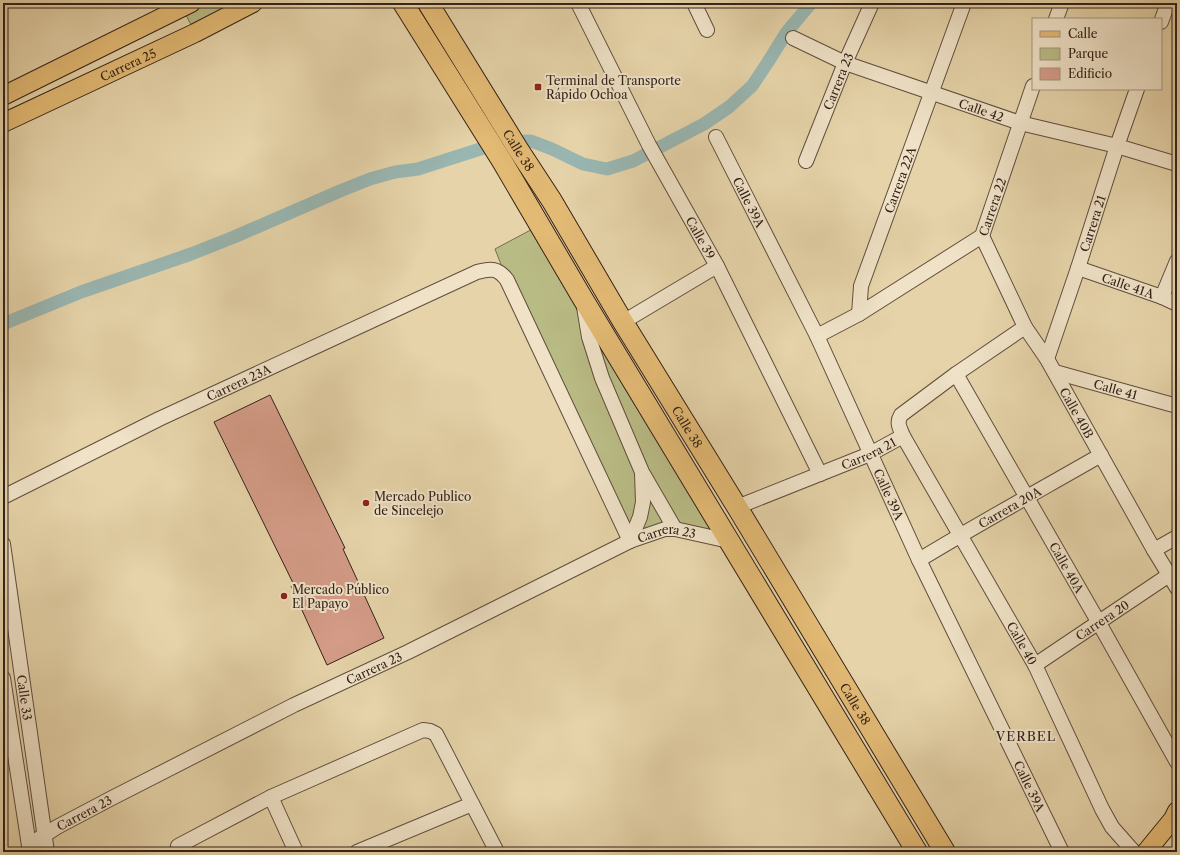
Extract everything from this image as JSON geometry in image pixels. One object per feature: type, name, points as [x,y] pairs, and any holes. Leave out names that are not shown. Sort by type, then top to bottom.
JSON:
[{"type":"highway","name":"Calle 38","points":[[403,3],[502,161],[583,299],[917,852]]},
{"type":"highway","name":"Calle 38","points":[[428,3],[518,149],[552,201],[623,322],[737,507],[945,852]]},
{"type":"main road","points":[[3,96],[191,3]]},
{"type":"main road","name":"Carrera 25","points":[[3,124],[195,33],[252,3]]},
{"type":"main road","points":[[1146,852],[1173,820],[1177,811]]},
{"type":"street","name":"Calle 39","points":[[578,3],[649,145],[717,266],[820,474]]},
{"type":"street","points":[[694,3],[707,30]]},
{"type":"street","name":"Carrera 23","points":[[806,161],[845,63],[872,3]]},
{"type":"street","name":"Carrera 22A","points":[[859,314],[861,286],[964,3]]},
{"type":"street","points":[[1056,18],[1062,3]]},
{"type":"street","points":[[1162,19],[1168,3]]},
{"type":"street","name":"Calle 42","points":[[793,38],[845,63],[1020,123],[1117,146],[1177,164]]},
{"type":"street","name":"Carrera 22","points":[[859,314],[982,236],[1032,89]]},
{"type":"street","name":"Carrera 21","points":[[1047,359],[1137,90]]},
{"type":"street","name":"Calle 39A","points":[[716,137],[817,336],[918,560],[1062,852]]},
{"type":"street","name":"Calle 40B","points":[[982,236],[1025,327],[1055,372],[1154,550],[1177,588]]},
{"type":"street","points":[[1162,297],[1177,261]]},
{"type":"street","points":[[623,322],[717,266]]},
{"type":"street","name":"Calle 41A","points":[[1078,268],[1162,297],[1177,304]]},
{"type":"street","name":"Carrera 23A","points":[[3,498],[159,419],[486,269],[502,273],[507,280],[630,541]]},
{"type":"street","points":[[583,299],[588,337],[602,378],[642,472],[675,529]]},
{"type":"street","points":[[817,336],[859,314]]},
{"type":"street","name":"Carrera 21","points":[[737,507],[870,454],[903,436],[898,425],[898,420],[901,415],[956,374],[1025,327]]},
{"type":"street","name":"Calle 41","points":[[1055,372],[1177,406]]},
{"type":"street","name":"Calle 40A","points":[[956,374],[1177,762]]},
{"type":"street","name":"Calle 40","points":[[903,436],[961,534],[1035,665],[1102,809],[1112,827],[1134,852]]},
{"type":"street","name":"Carrera 20A","points":[[918,560],[1101,455]]},
{"type":"street","points":[[630,541],[640,517],[643,502],[642,472]]},
{"type":"street","name":"Carrera 23","points":[[29,848],[45,835],[110,799],[294,705],[408,652],[630,541],[656,531],[675,529],[729,541]]},
{"type":"street","points":[[1154,550],[1177,537]]},
{"type":"street","name":"Calle 33","points":[[3,544],[47,852]]},
{"type":"street","name":"Carrera 20","points":[[1035,665],[1169,575]]},
{"type":"street","name":"Calle 33","points":[[3,678],[29,848]]},
{"type":"street","points":[[178,846],[271,797],[423,730],[436,734],[497,852]]},
{"type":"street","points":[[271,797],[296,852]]},
{"type":"street","points":[[357,852],[472,804]]},
{"type":"green space","points":[[191,3],[253,3],[195,33],[182,7]]},
{"type":"green space","points":[[540,225],[729,541],[675,529],[630,541],[507,280],[495,249]]},
{"type":"building","points":[[270,395],[345,548],[343,549],[384,638],[327,665],[291,586],[294,585],[214,422]]},
{"type":"waterway","points":[[3,324],[81,292],[191,254],[370,179],[395,172],[418,169],[502,142],[531,141],[583,164],[607,169],[633,161],[704,124],[729,107],[752,86],[786,33],[811,3]]},
{"type":"place","name":"Terminal de Transporte Rápido Ochoa","points":[[538,87]]},
{"type":"place","name":"Mercado Publico de Sincelejo","points":[[366,503]]},
{"type":"place","name":"Mercado Público El Papayo","points":[[284,596]]},
{"type":"district","name":"VERBEL","points":[[1026,736]]}]
